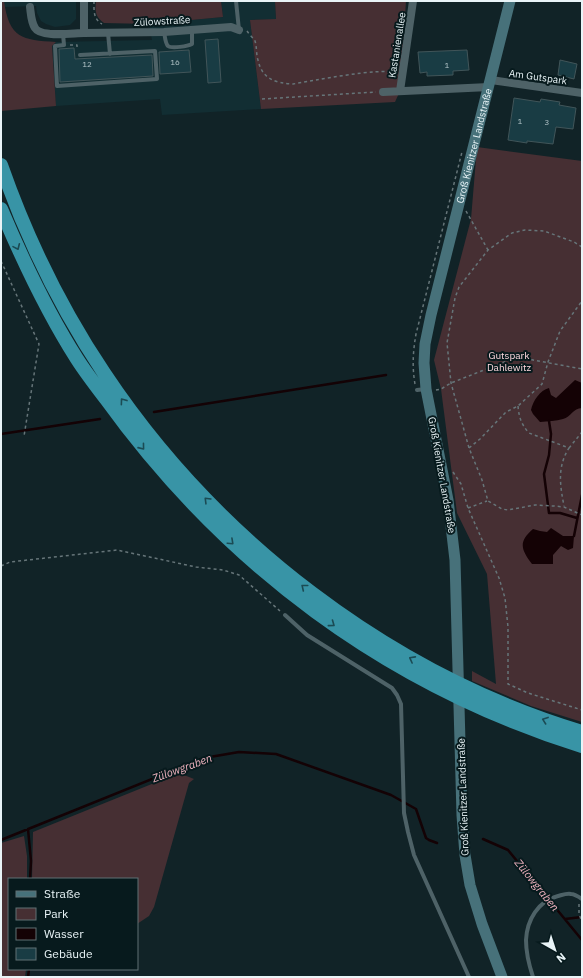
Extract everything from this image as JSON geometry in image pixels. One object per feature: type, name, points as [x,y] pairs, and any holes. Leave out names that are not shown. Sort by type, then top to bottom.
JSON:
[{"type":"highway","points":[[1,165],[13,200],[30,240],[48,277],[86,346],[104,374],[146,431],[192,485],[226,519],[268,557],[315,596],[353,623],[405,655],[497,701],[582,732]]},
{"type":"highway","points":[[1,210],[36,286],[78,360],[153,460],[215,527],[259,568],[309,607],[347,634],[399,666],[481,708],[528,728],[582,746]]},
{"type":"main road","name":"Groß Kienitzer Landstraße","points":[[502,977],[474,900],[467,870],[463,839],[455,560],[443,471],[423,390],[428,328],[510,1]]},
{"type":"street","points":[[84,1],[84,33]]},
{"type":"street","name":"Kastanienallee","points":[[400,91],[413,1]]},
{"type":"street","name":"Zülowstraße","points":[[30,4],[32,20],[36,30],[44,34],[84,33],[106,29],[164,32],[231,27],[239,30]]},
{"type":"street","name":"Kastanienallee","points":[[383,92],[490,83]]},
{"type":"street","name":"Am Gutspark","points":[[490,83],[582,93]]},
{"type":"lane","points":[[236,1],[239,30]]},
{"type":"lane","points":[[106,29],[110,54]]},
{"type":"lane","points":[[164,32],[166,43],[169,46],[183,46],[192,44],[192,30]]},
{"type":"lane","points":[[63,34],[64,45],[55,46],[57,86],[157,79],[155,51],[80,56]]},
{"type":"lane","points":[[285,615],[307,635],[392,688],[397,695],[401,704],[404,813],[414,855],[469,977]]},
{"type":"lane","points":[[533,977],[527,956],[526,940],[528,924],[533,915],[544,902],[551,898],[570,893],[582,899]]},
{"type":"path","points":[[94,1],[94,12],[96,18],[98,22],[106,29]]},
{"type":"path","points":[[239,30],[247,31],[254,41],[258,61],[262,71],[268,78],[281,84],[293,84],[373,72],[391,71],[402,76]]},
{"type":"path","points":[[64,45],[76,45],[77,56],[80,56]]},
{"type":"path","points":[[262,99],[383,92]]},
{"type":"path","points":[[462,148],[416,334],[413,372],[423,390],[441,389],[451,383],[517,357],[582,369]]},
{"type":"path","points":[[460,200],[488,250]]},
{"type":"path","points":[[582,247],[564,238],[544,231],[525,230],[512,233],[488,250],[459,287],[455,298],[447,344],[451,383],[468,448],[482,480],[488,501],[502,509],[508,510],[535,505],[554,506],[574,510],[582,515]]},
{"type":"path","points":[[1,261],[39,344],[24,426],[24,436]]},
{"type":"path","points":[[468,448],[486,434],[506,412],[518,406],[542,384],[548,362],[560,331],[582,301]]},
{"type":"path","points":[[518,406],[520,420],[524,428],[529,433],[569,448]]},
{"type":"path","points":[[564,507],[561,491],[561,466],[563,458],[569,448],[582,432]]},
{"type":"path","points":[[443,471],[452,472],[461,484],[468,508],[499,578],[505,598],[508,627],[508,684],[528,693],[582,710]]},
{"type":"path","points":[[468,508],[488,501]]},
{"type":"path","points":[[1,566],[10,562],[118,550],[196,567],[223,570],[239,576],[285,615]]},
{"type":"path","points":[[582,899],[578,913],[582,923]]},
{"type":"shaded area","points":[[4,1],[76,1],[76,19],[70,25],[55,27],[41,21],[37,13],[36,6],[4,7]]},
{"type":"shaded area","points":[[221,1],[275,1],[276,19],[250,20],[261,109],[162,115],[160,99],[56,106],[52,46],[56,42],[152,40],[149,24],[223,17]]},
{"type":"green space","points":[[1,1],[4,1],[9,23],[19,35],[34,40],[56,42],[52,46],[56,106],[1,111]]},
{"type":"green space","points":[[96,1],[221,1],[223,17],[149,24],[104,23],[96,14]]},
{"type":"green space","points":[[275,1],[406,1],[400,91],[395,102],[261,109],[250,20],[276,19]]},
{"type":"green space","name":"Gutspark Dahlewitz","points":[[477,147],[582,161],[582,722],[531,706],[472,681],[472,671],[496,684],[487,574],[457,513],[441,389],[434,360],[471,219]]},
{"type":"green space","points":[[179,773],[194,779],[189,783],[154,907],[149,916],[138,923],[138,878],[32,878],[33,832]]},
{"type":"green space","points":[[24,836],[27,856],[27,878],[8,878],[8,970],[26,970],[25,977],[1,977],[1,843]]},
{"type":"water","points":[[575,380],[582,383],[582,408],[576,409],[563,419],[540,422],[531,410],[537,396],[549,388],[551,395],[556,398]]},
{"type":"water","points":[[551,528],[563,536],[574,536],[573,548],[568,550],[561,546],[553,555],[553,564],[532,564],[525,554],[523,542],[525,538],[533,529],[547,532]]},
{"type":"building","points":[[218,39],[221,82],[208,83],[205,40]]},
{"type":"building","points":[[74,48],[75,59],[152,55],[153,76],[60,82],[59,49]]},
{"type":"building","points":[[189,50],[191,72],[160,74],[159,52]]},
{"type":"building","points":[[467,50],[469,70],[453,71],[453,75],[427,76],[427,72],[420,73],[418,52]]},
{"type":"building","points":[[560,60],[577,64],[574,79],[558,75]]},
{"type":"building","points":[[514,98],[540,102],[541,99],[560,102],[559,105],[576,108],[573,129],[556,127],[553,144],[527,141],[527,143],[508,140]]},
{"type":"waterway","points":[[154,412],[386,375]]},
{"type":"waterway","points":[[1,434],[100,419]]},
{"type":"waterway","points":[[549,421],[551,434],[549,455],[544,474],[549,513],[560,513],[577,518]]},
{"type":"waterway","points":[[574,536],[582,495]]},
{"type":"waterway","name":"Zülowgraben","points":[[1,840],[204,758],[239,752],[276,754],[391,795],[416,809],[426,838],[437,843]]},
{"type":"waterway","points":[[28,829],[31,861],[30,878]]},
{"type":"waterway","name":"Zülowgraben","points":[[483,839],[508,850],[582,940]]},
{"type":"waterway","points":[[565,919],[582,917]]},
{"type":"waterway","points":[[28,977],[29,970]]}]
